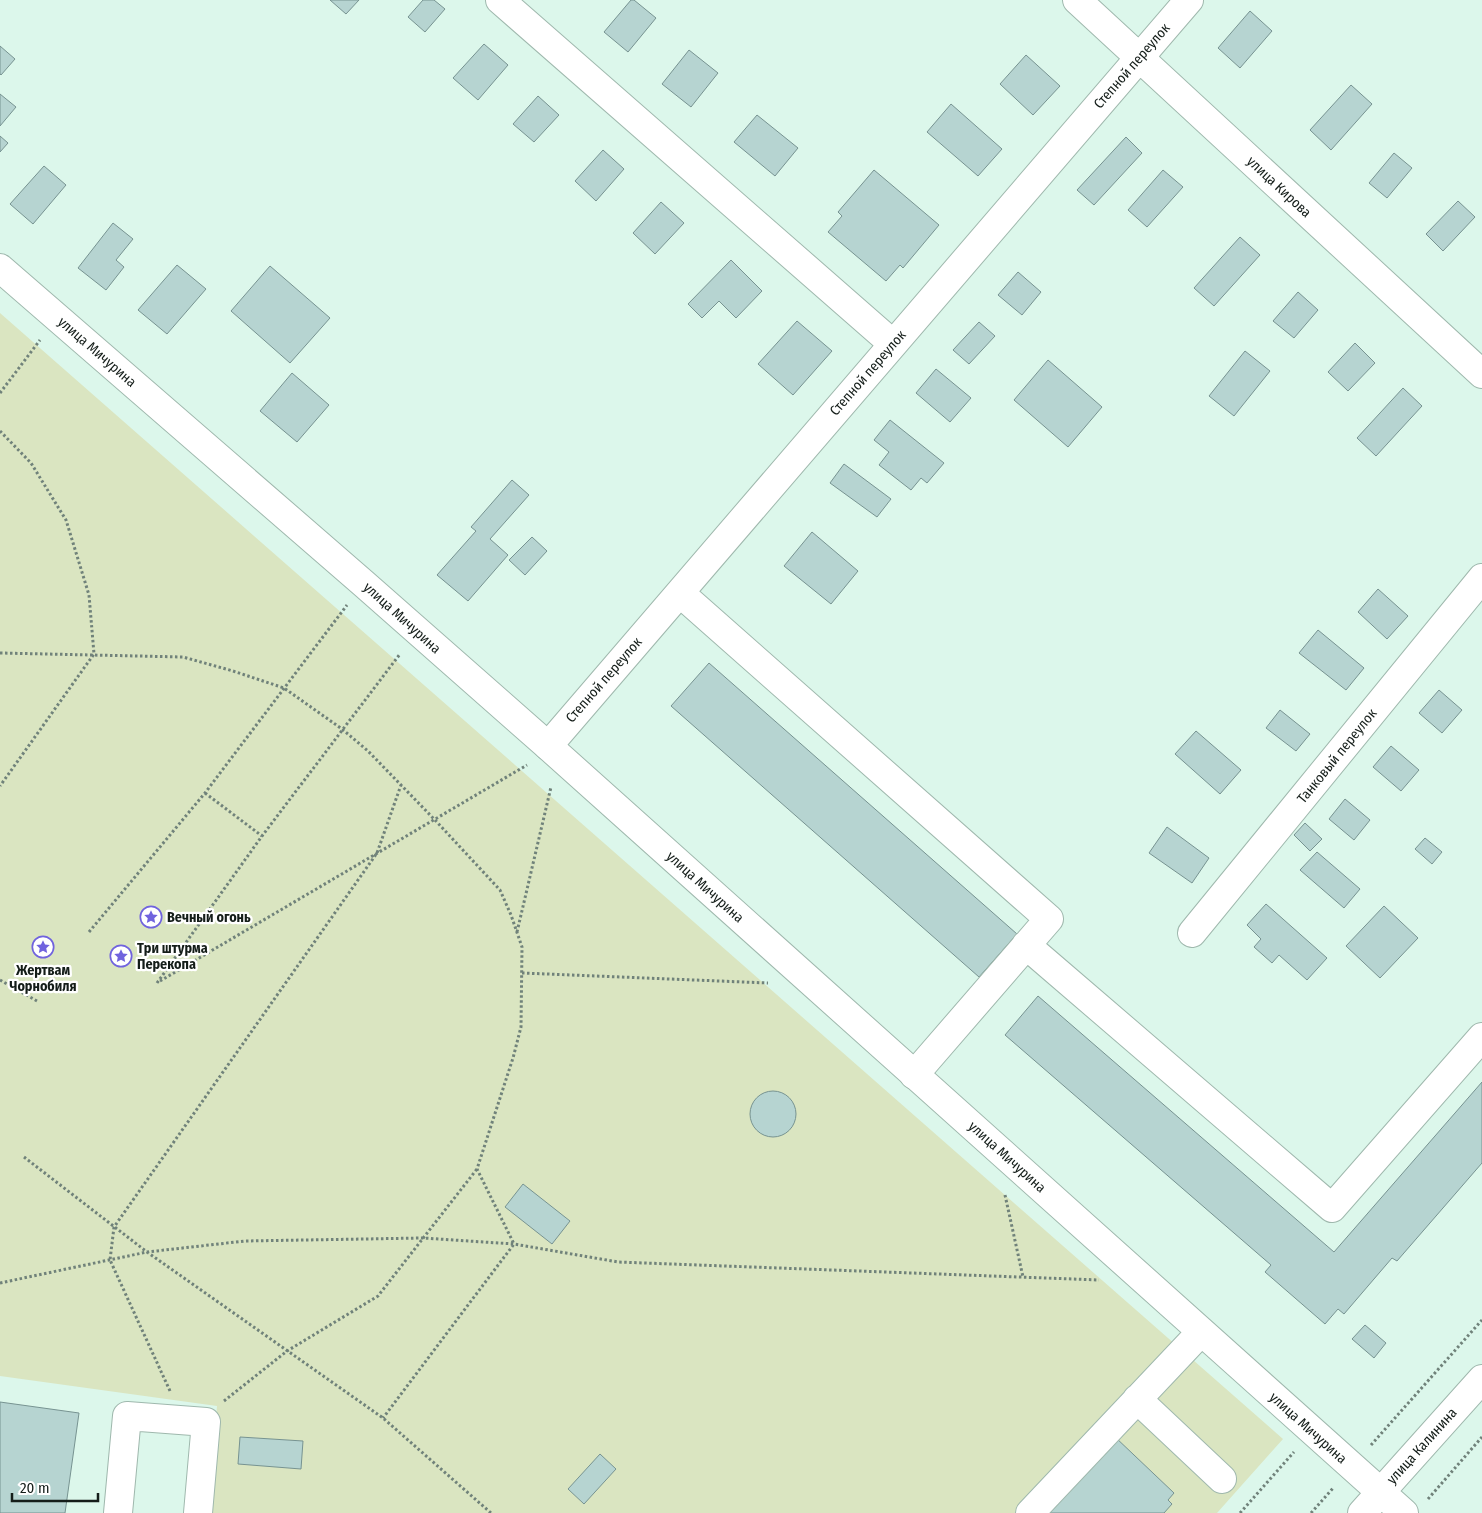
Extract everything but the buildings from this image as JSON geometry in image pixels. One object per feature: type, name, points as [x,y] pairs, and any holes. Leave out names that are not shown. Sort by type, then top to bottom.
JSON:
[{"type":"main road","points":[[500,0],[893,344]]},
{"type":"main road","name":"улица Кирова","points":[[1077,0],[1482,374]]},
{"type":"main road","name":"Степной переулок","points":[[548,746],[1189,0]]},
{"type":"main road","name":"улица Мичурина","points":[[0,268],[548,746],[1380,1492],[1413,1510]]},
{"type":"main road","name":"Танковый переулок","points":[[1192,934],[1482,578]]},
{"type":"main road","points":[[680,593],[1049,919],[914,1075]]},
{"type":"main road","points":[[1026,945],[1332,1208],[1482,1037]]},
{"type":"main road","points":[[1030,1513],[1201,1332]]},
{"type":"main road","name":"улица Калинина","points":[[1362,1513],[1482,1379]]},
{"type":"main road","points":[[1137,1400],[1222,1479]]},
{"type":"main road","points":[[118,1513],[127,1416],[206,1422],[198,1513]]},
{"type":"path","points":[[0,393],[56,317]]},
{"type":"path","points":[[0,431],[31,463],[66,520],[89,595],[94,654],[0,786]]},
{"type":"path","points":[[89,932],[205,793],[363,583]]},
{"type":"path","points":[[418,632],[342,728],[157,983],[528,764]]},
{"type":"path","points":[[0,652],[184,657],[284,688],[342,728],[368,751],[500,890],[522,947],[521,1027],[477,1170],[378,1296],[287,1351],[217,1406]]},
{"type":"path","points":[[171,1391],[110,1260],[114,1227],[377,853],[401,785]]},
{"type":"path","points":[[517,933],[552,785]]},
{"type":"path","points":[[205,793],[262,836]]},
{"type":"path","points":[[522,973],[777,984]]},
{"type":"path","points":[[0,980],[37,1001]]},
{"type":"path","points":[[24,1157],[147,1252],[383,1418],[491,1513]]},
{"type":"path","points":[[477,1170],[514,1244]]},
{"type":"path","points":[[1005,1192],[1023,1277]]},
{"type":"path","points":[[0,1284],[147,1252],[245,1241],[423,1238],[514,1244],[618,1262],[1145,1281]]},
{"type":"path","points":[[383,1418],[514,1244]]},
{"type":"path","points":[[1311,1513],[1482,1320]]},
{"type":"path","points":[[1240,1513],[1312,1431]]},
{"type":"path","points":[[1413,1510],[1482,1437]]},
{"type":"green space","points":[[0,313],[1283,1439],[1217,1513],[208,1513],[217,1406],[0,1376]]},
{"type":"place","name":"Вечный огонь","points":[[151,917]]},
{"type":"place","name":"Жертвам Чорнобиля","points":[[43,947]]},
{"type":"place","name":"Три штурма Перекопа","points":[[121,956]]}]
